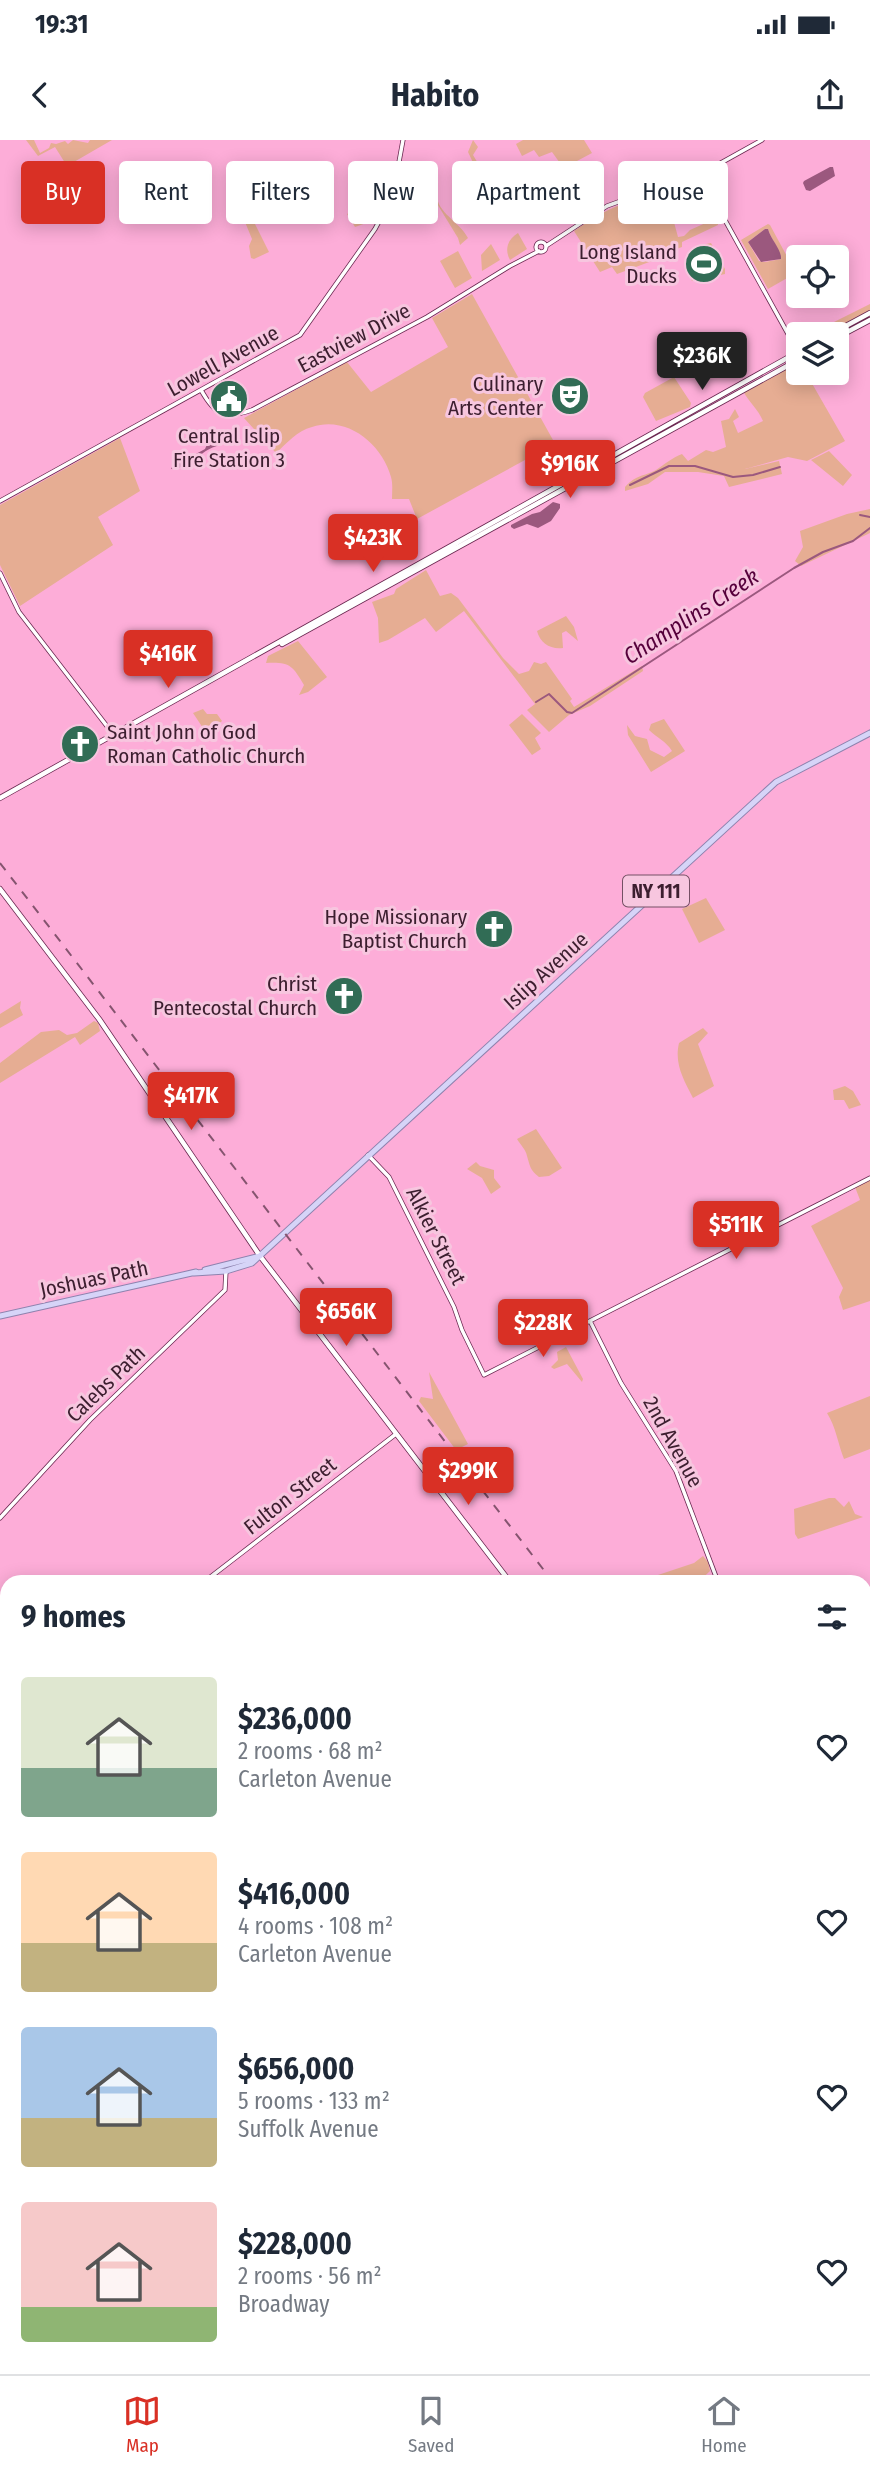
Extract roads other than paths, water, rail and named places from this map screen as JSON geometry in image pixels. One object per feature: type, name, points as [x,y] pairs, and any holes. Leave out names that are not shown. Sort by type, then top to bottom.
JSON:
[{"type":"main road","points":[[849,324],[870,313]]},
{"type":"main road","points":[[849,331],[870,320]]},
{"type":"main road","points":[[0,798],[786,359]]},
{"type":"main road","points":[[244,663],[362,601],[786,367]]},
{"type":"main road","name":"Islip Avenue","points":[[260,1256],[776,782],[870,733]]},
{"type":"main road","points":[[0,889],[99,1019],[260,1256],[505,1575]]},
{"type":"main road","name":"Joshuas Path","points":[[0,1316],[260,1256]]},
{"type":"main road","name":"Joshuas Path","points":[[194,1273],[226,1271],[252,1264],[260,1256]]},
{"type":"main road","points":[[226,1271],[234,1264]]},
{"type":"street","name":"Lowell Avenue","points":[[0,501],[304,332],[375,229],[393,195],[402,140]]},
{"type":"street","name":"Eastview Drive","points":[[726,161],[762,140]]},
{"type":"street","name":"Eastview Drive","points":[[201,390],[214,410],[224,415],[252,410],[427,317],[538,249],[543,251],[545,245],[566,231],[618,202]]},
{"type":"street","points":[[727,224],[786,330]]},
{"type":"street","name":"Eastview Drive","points":[[538,249],[539,242],[545,245]]},
{"type":"street","points":[[0,573],[19,612],[114,735]]},
{"type":"street","name":"Alkier Street","points":[[368,1155],[389,1177],[454,1307],[484,1375],[590,1321]]},
{"type":"street","points":[[590,1321],[870,1178]]},
{"type":"street","name":"Calebs Path","points":[[0,1518],[90,1420],[225,1290],[226,1271]]},
{"type":"street","name":"2nd Avenue","points":[[590,1321],[621,1383],[676,1471],[715,1575]]},
{"type":"street","name":"Fulton Street","points":[[213,1575],[396,1434]]},
{"type":"waterway","points":[[630,485],[669,466],[695,466],[733,477],[753,475],[780,467]]},
{"type":"waterway","points":[[860,515],[870,517]]},
{"type":"waterway","name":"Champlins Creek","points":[[536,702],[549,694],[567,712],[572,713],[794,568],[823,552],[853,541],[870,528]]},
{"type":"railway","points":[[0,863],[548,1575]]},
{"type":"place","name":"Long Island Ducks","points":[[704,264]]},
{"type":"place","name":"Culinary Arts Center","points":[[570,396]]},
{"type":"place","name":"Central Islip Fire Station 3","points":[[229,399]]},
{"type":"place","name":"Saint John of God Roman Catholic Church","points":[[80,744]]},
{"type":"place","name":"Hope Missionary Baptist Church","points":[[494,929]]},
{"type":"place","name":"Christ Pentecostal Church","points":[[344,996]]}]
